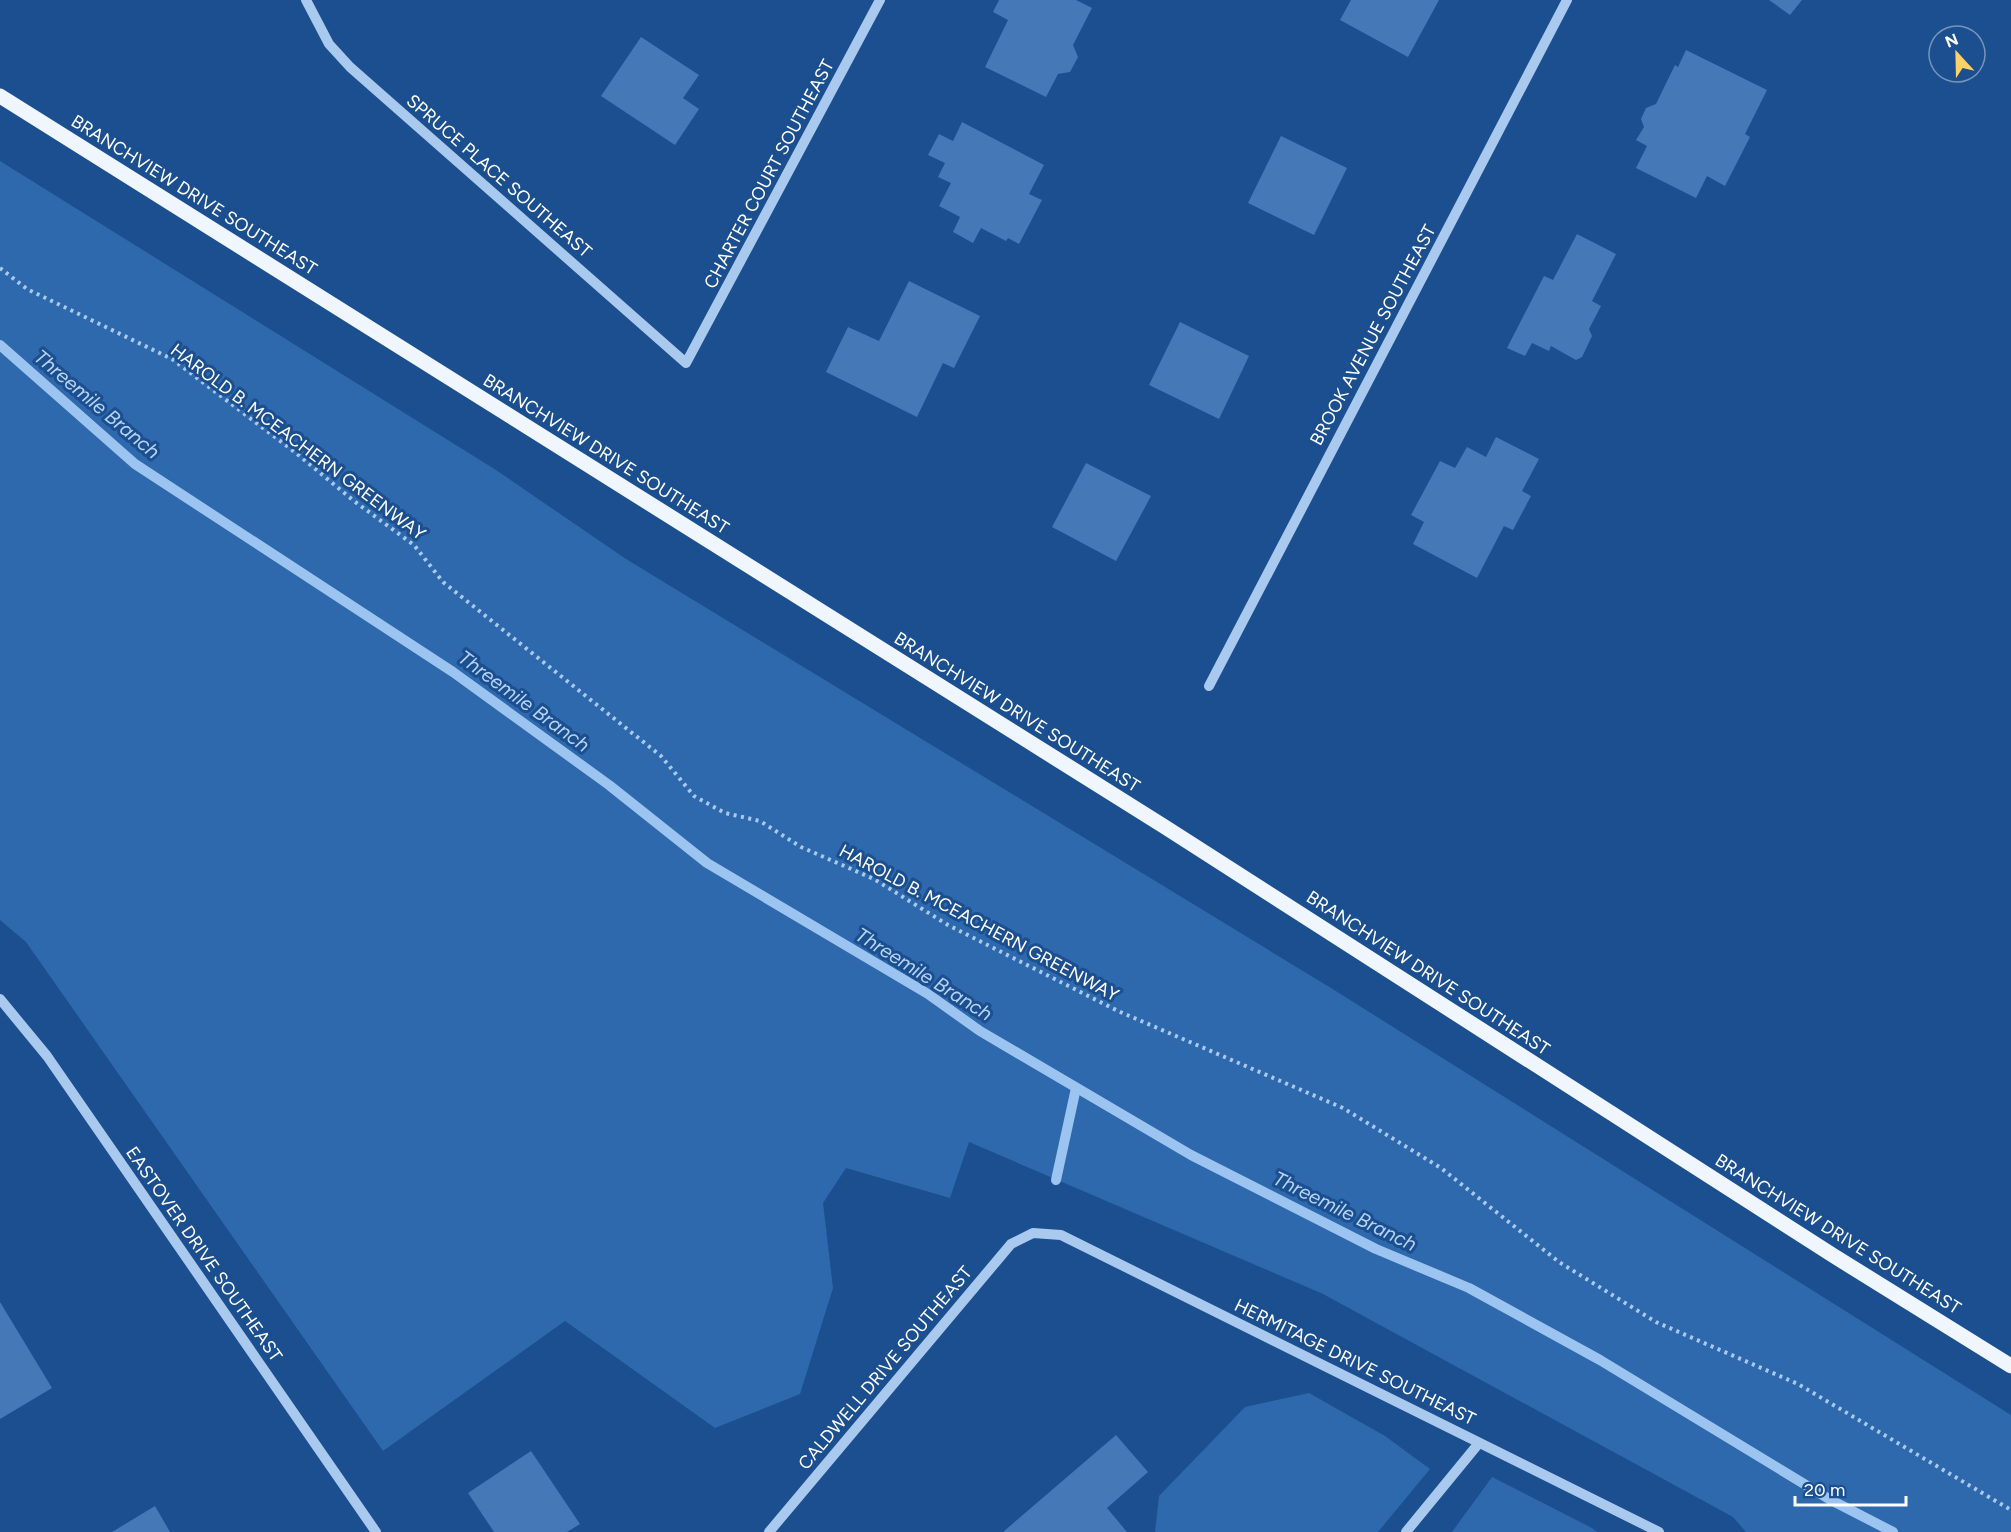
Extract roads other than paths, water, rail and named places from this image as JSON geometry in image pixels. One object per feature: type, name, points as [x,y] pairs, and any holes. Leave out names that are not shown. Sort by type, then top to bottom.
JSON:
[{"type":"main road","name":"BRANCHVIEW DRIVE SOUTHEAST","points":[[0,96],[1155,821],[1814,1243],[2011,1366]]},
{"type":"street","name":"SPRUCE PLACE SOUTHEAST","points":[[306,0],[329,44],[350,67],[686,363]]},
{"type":"street","name":"CHARTER COURT SOUTHEAST","points":[[686,363],[880,0]]},
{"type":"street","name":"BROOK AVENUE SOUTHEAST","points":[[1209,686],[1567,0]]},
{"type":"street","name":"EASTOVER DRIVE SOUTHEAST","points":[[0,999],[46,1056],[376,1532]]},
{"type":"street","name":"HERMITAGE DRIVE SOUTHEAST","points":[[1033,1233],[1061,1235],[1659,1532]]},
{"type":"street","name":"CALDWELL DRIVE SOUTHEAST","points":[[769,1532],[1011,1244],[1033,1233]]},
{"type":"street","points":[[1406,1532],[1479,1443]]},
{"type":"waterway","name":"Threemile Branch","points":[[0,345],[135,464],[453,672],[609,785],[707,863],[928,994],[980,1031],[1191,1155],[1376,1249],[1469,1288],[1600,1360],[1829,1499],[1893,1532]]},
{"type":"waterway","points":[[1056,1180],[1076,1088]]}]
